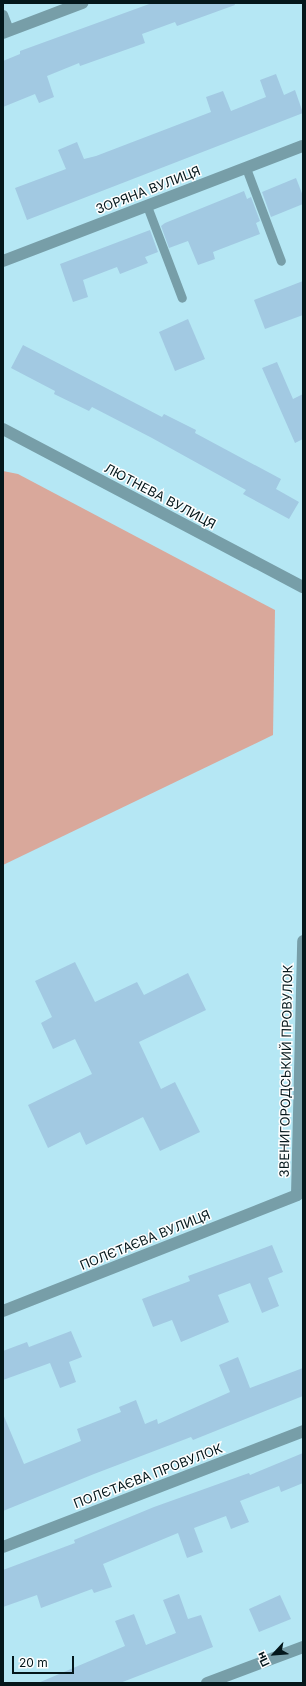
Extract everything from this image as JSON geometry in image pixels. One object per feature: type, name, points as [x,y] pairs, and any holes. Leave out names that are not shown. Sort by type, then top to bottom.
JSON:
[{"type":"street","points":[[6,31],[82,3]]},
{"type":"street","name":"ЗОРЯНА ВУЛИЦЯ","points":[[3,261],[303,146]]},
{"type":"street","name":"ЛЮТНЕВА ВУЛИЦЯ","points":[[3,429],[303,587]]},
{"type":"street","name":"ЗВЕНИГОРОДСЬКИЙ ПРОВУЛОК","points":[[300,1196],[303,941]]},
{"type":"street","name":"ПОЛЄТАЄВА ВУЛИЦЯ","points":[[3,1311],[300,1196]]},
{"type":"street","name":"ПОЛЄТАЄВА ПРОВУЛОК","points":[[3,1547],[303,1431]]},
{"type":"street","points":[[207,1683],[303,1647]]},
{"type":"lane","points":[[3,14],[6,31]]},
{"type":"lane","points":[[246,168],[281,260]]},
{"type":"lane","points":[[147,206],[182,298]]},
{"type":"shaded area","points":[[3,471],[18,474],[275,610],[273,735],[3,865]]},
{"type":"building","points":[[152,3],[234,3],[235,5],[177,26],[175,22],[142,34],[145,43],[80,66],[79,63],[47,76],[54,97],[39,103],[35,94],[3,107],[3,61],[20,54],[20,51]]},
{"type":"building","points":[[276,74],[284,95],[295,90],[303,113],[27,220],[15,188],[66,169],[58,150],[77,142],[84,159],[96,156],[211,112],[206,97],[223,91],[231,111],[266,97],[260,80]]},
{"type":"building","points":[[296,178],[303,196],[303,204],[271,217],[262,192]]},
{"type":"building","points":[[244,191],[247,199],[251,197],[260,221],[256,223],[260,234],[213,252],[215,259],[198,265],[188,241],[169,248],[161,226],[165,223]]},
{"type":"building","points":[[150,230],[158,252],[145,257],[148,263],[120,274],[117,267],[83,280],[88,297],[73,302],[60,264]]},
{"type":"building","points":[[303,281],[303,315],[265,329],[254,300]]},
{"type":"building","points":[[188,319],[205,359],[175,371],[159,332]]},
{"type":"building","points":[[23,345],[162,417],[164,414],[196,430],[195,433],[281,479],[276,489],[299,502],[289,519],[243,494],[246,490],[152,438],[92,407],[89,411],[54,394],[55,391],[11,368]]},
{"type":"building","points":[[277,362],[293,399],[303,394],[303,439],[295,443],[262,368]]},
{"type":"building","points":[[75,962],[95,1002],[137,982],[144,995],[188,973],[206,1010],[139,1042],[161,1089],[175,1082],[200,1132],[160,1151],[143,1117],[86,1145],[80,1132],[48,1148],[28,1105],[92,1074],[75,1039],[53,1049],[41,1023],[52,1017],[35,981]]},
{"type":"building","points":[[272,1245],[283,1272],[268,1278],[279,1306],[262,1313],[250,1283],[218,1295],[229,1322],[181,1342],[172,1320],[153,1327],[142,1299],[190,1281],[188,1276]]},
{"type":"building","points":[[71,1331],[82,1357],[69,1362],[76,1382],[60,1388],[50,1363],[3,1380],[3,1351],[27,1342],[29,1347]]},
{"type":"building","points":[[238,1357],[250,1388],[303,1368],[303,1396],[193,1440],[191,1437],[94,1474],[3,1511],[3,1414],[24,1464],[81,1441],[77,1429],[121,1412],[119,1407],[136,1400],[145,1424],[157,1419],[158,1424],[230,1392],[219,1365]]},
{"type":"building","points":[[303,1453],[303,1483],[281,1492],[279,1486],[240,1501],[249,1522],[231,1529],[226,1516],[194,1528],[203,1552],[187,1558],[178,1533],[103,1564],[112,1587],[94,1593],[92,1589],[41,1608],[37,1595],[3,1607],[3,1570],[75,1543],[74,1540],[154,1507],[249,1473],[250,1475]]},
{"type":"building","points":[[179,1594],[188,1619],[201,1615],[213,1647],[120,1683],[38,1683],[125,1646],[115,1621],[134,1614],[146,1645],[176,1633],[163,1600]]},
{"type":"building","points":[[280,1595],[291,1619],[259,1632],[249,1609]]}]
